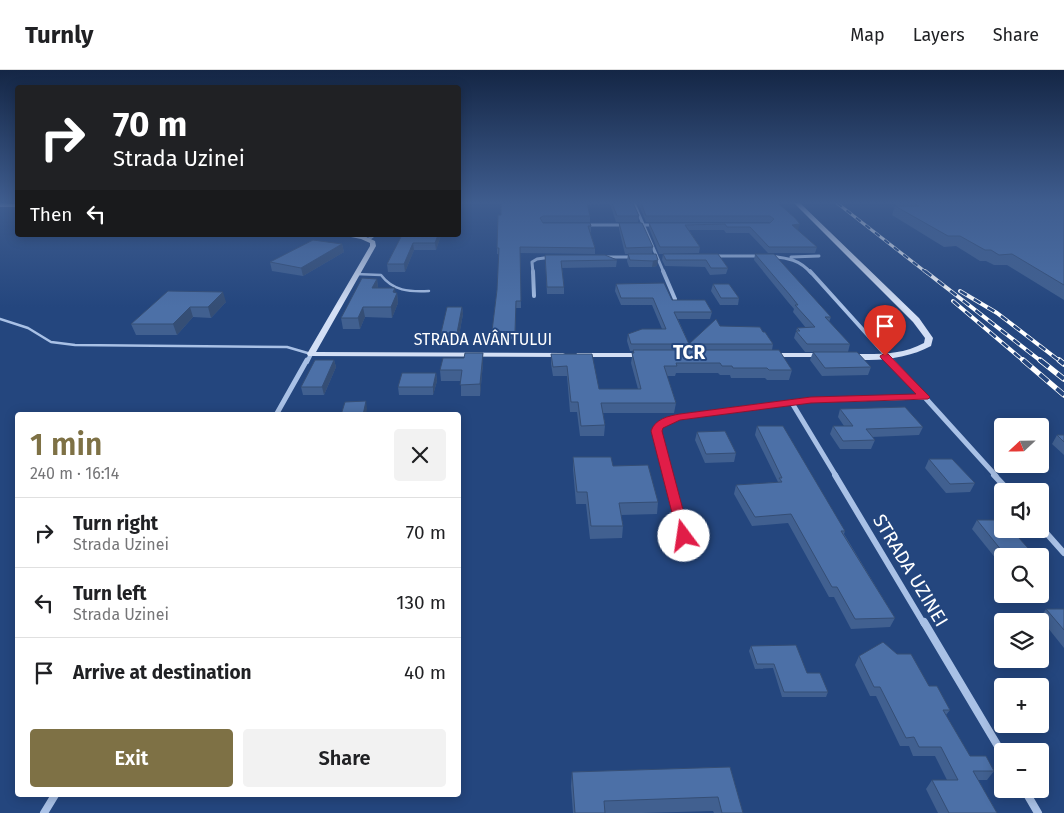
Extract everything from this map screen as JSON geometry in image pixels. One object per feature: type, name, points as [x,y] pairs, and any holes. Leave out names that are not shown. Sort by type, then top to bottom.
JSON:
[{"type":"main road","points":[[311,354],[373,246],[372,238]]},
{"type":"main road","points":[[832,238],[916,320],[929,338],[928,344],[919,350],[904,354],[838,356]]},
{"type":"main road","name":"STRADA AVÂNTULUI","points":[[311,354],[656,355]]},
{"type":"main road","points":[[764,355],[829,356]]},
{"type":"street","points":[[650,238],[675,299]]},
{"type":"street","points":[[706,256],[819,256]]},
{"type":"street","points":[[534,296],[532,262],[542,258],[560,257]]},
{"type":"street","points":[[600,257],[639,257]]},
{"type":"street","points":[[649,257],[659,257]]},
{"type":"street","points":[[786,257],[797,260],[805,266],[1002,483]]},
{"type":"street","points":[[278,412],[311,354]]},
{"type":"street","points":[[684,536],[657,431],[658,426],[669,419],[832,398],[924,397]]},
{"type":"street","name":"STRADA UZINEI","points":[[792,403],[996,743]]},
{"type":"street","points":[[1049,536],[1064,553]]},
{"type":"street","points":[[44,813],[54,797]]},
{"type":"street","points":[[1029,798],[1038,813]]},
{"type":"lane","points":[[356,274],[381,275],[387,284],[408,291],[429,291]]},
{"type":"lane","name":"STRADA AVÂNTULUI","points":[[0,319],[28,328],[51,342],[75,345],[286,347],[311,354]]},
{"type":"building","points":[[401,238],[437,238],[435,243],[413,243],[404,264],[387,264]]},
{"type":"building","points":[[497,238],[592,238],[595,248],[520,247],[521,301],[516,301],[515,332],[492,331],[497,290],[499,248],[497,248]]},
{"type":"building","points":[[623,238],[649,238],[653,247],[626,248]]},
{"type":"building","points":[[656,238],[694,238],[700,247],[660,247]]},
{"type":"building","points":[[760,238],[806,238],[817,247],[769,247]]},
{"type":"building","points":[[963,238],[1064,238],[1064,285],[1012,254],[999,255],[991,250],[985,250]]},
{"type":"building","points":[[313,240],[342,244],[301,268],[270,262]]},
{"type":"building","points":[[628,254],[656,254],[658,260],[630,260]]},
{"type":"building","points":[[663,254],[718,254],[728,268],[711,268],[706,260],[666,260]]},
{"type":"building","points":[[755,254],[774,254],[831,317],[825,317],[850,344],[807,344],[796,331],[800,331],[797,328],[815,327]]},
{"type":"building","points":[[545,255],[605,255],[617,260],[561,261],[564,287],[547,287]]},
{"type":"building","points":[[362,278],[377,279],[372,288],[395,288],[393,292],[397,293],[391,307],[363,307],[358,318],[341,318]]},
{"type":"building","points":[[664,283],[672,300],[705,300],[712,312],[674,312],[689,344],[631,344],[628,334],[642,329],[666,329],[653,298],[621,298],[616,284]]},
{"type":"building","points":[[713,284],[729,284],[739,298],[721,298]]},
{"type":"building","points":[[168,291],[223,292],[208,307],[190,307],[173,324],[131,324]]},
{"type":"building","points":[[447,307],[462,307],[457,333],[441,333]]},
{"type":"building","points":[[716,319],[720,326],[760,327],[773,344],[689,344]]},
{"type":"building","points":[[633,350],[779,350],[792,370],[733,368],[732,366],[722,366],[720,363],[676,363],[677,366],[664,366],[676,403],[601,403],[605,425],[581,426],[578,402],[571,402],[567,366],[553,367],[551,354],[592,354],[599,389],[641,389],[632,353],[634,353]]},
{"type":"building","points":[[813,352],[857,352],[871,367],[825,368]]},
{"type":"building","points":[[465,353],[483,353],[480,384],[460,385],[462,370],[440,370],[443,358],[464,358]]},
{"type":"building","points":[[315,360],[334,360],[322,387],[301,387]]},
{"type":"building","points":[[402,373],[436,373],[433,387],[398,387]]},
{"type":"building","points":[[366,401],[364,412],[342,412],[345,402]]},
{"type":"building","points":[[905,407],[923,427],[866,429],[875,440],[843,441],[833,426],[853,426],[840,409]]},
{"type":"building","points":[[757,426],[783,426],[845,531],[841,531],[895,618],[855,619],[837,587],[832,587],[791,514],[755,517],[736,485],[782,482],[779,478],[782,478]]},
{"type":"building","points":[[725,431],[736,453],[706,454],[697,432]]},
{"type":"building","points":[[1057,435],[1064,435],[1064,442]]},
{"type":"building","points":[[573,457],[611,457],[613,466],[648,465],[658,502],[619,503],[623,526],[591,526],[587,492],[577,492]]},
{"type":"building","points":[[929,459],[952,459],[975,483],[950,484]]},
{"type":"building","points":[[977,520],[994,520],[994,538],[1019,538],[1028,548],[1000,548]]},
{"type":"building","points":[[1046,609],[1064,609],[1064,630]]},
{"type":"building","points":[[883,642],[897,654],[911,654],[929,686],[937,686],[950,710],[943,710],[970,756],[986,756],[994,771],[973,771],[997,813],[949,813],[932,780],[958,780],[941,747],[919,747],[914,737],[906,738],[880,687],[874,687],[859,656]]},
{"type":"building","points":[[796,645],[807,673],[820,673],[828,692],[784,692],[774,664],[757,664],[751,646]]},
{"type":"building","points":[[730,767],[743,813],[722,813],[718,797],[604,801],[605,813],[575,813],[572,772]]},
{"type":"railway","points":[[882,238],[927,273]]},
{"type":"railway","points":[[925,271],[1042,362]]},
{"type":"railway","points":[[960,291],[997,313],[1061,362]]},
{"type":"railway","points":[[953,301],[1025,362]]},
{"type":"railway","points":[[1023,360],[1064,395]]},
{"type":"railway","points":[[1040,360],[1064,379]]},
{"type":"railway","points":[[1059,360],[1064,364]]},
{"type":"district","name":"TCR","points":[[689,352]]},
{"type":"route","points":[[684,536],[657,431],[658,426],[662,422],[680,417],[811,400],[924,397],[885,356]]}]
